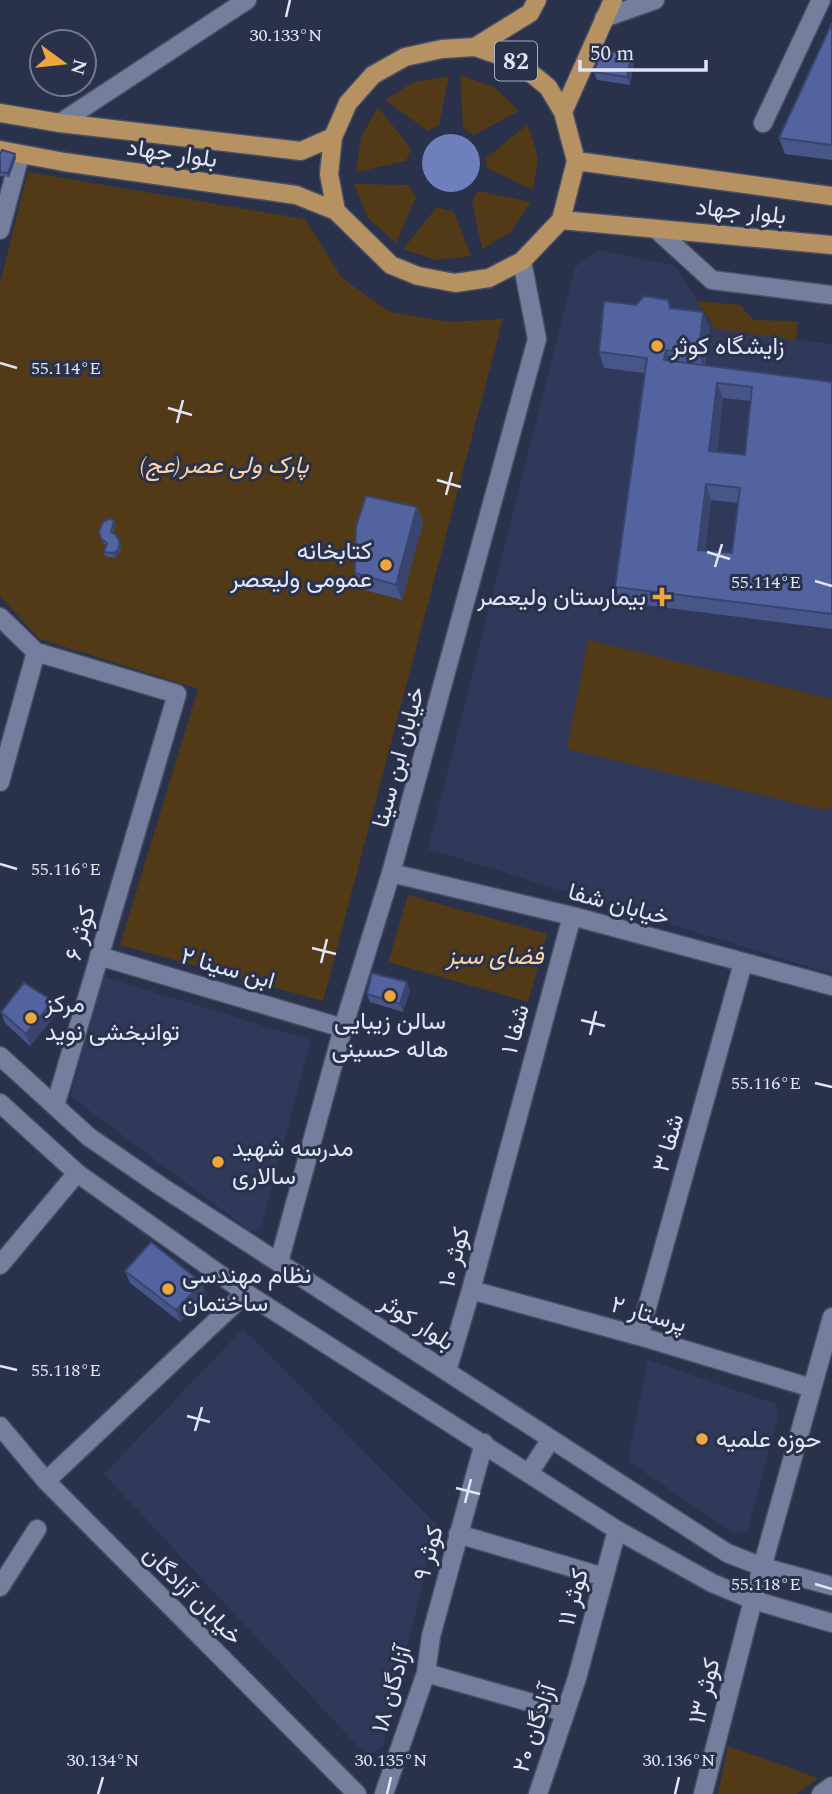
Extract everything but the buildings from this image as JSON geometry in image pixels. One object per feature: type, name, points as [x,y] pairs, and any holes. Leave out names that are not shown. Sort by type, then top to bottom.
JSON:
[{"type":"main road","name":"82","points":[[475,47],[530,13],[537,0]]},
{"type":"main road","name":"82","points":[[563,112],[613,0]]},
{"type":"main road","name":"82","points":[[475,47],[516,61],[548,88],[563,112],[576,161],[561,220],[522,261],[489,278],[455,283],[418,276],[391,265],[336,211],[329,174],[332,137],[348,103],[373,75],[405,57],[442,49],[475,47]]},
{"type":"main road","name":"بلوار جهاد","points":[[0,113],[60,123],[301,150],[332,137]]},
{"type":"main road","name":"بلوار جهاد","points":[[0,150],[296,195],[336,211]]},
{"type":"main road","name":"بلوار جهاد","points":[[576,161],[832,196]]},
{"type":"main road","name":"بلوار جهاد","points":[[561,220],[832,245]]},
{"type":"street","points":[[60,123],[247,0]]},
{"type":"street","points":[[604,18],[655,0]]},
{"type":"street","points":[[763,123],[821,0]]},
{"type":"street","points":[[0,230],[20,155]]},
{"type":"street","points":[[656,229],[712,280],[832,295]]},
{"type":"street","name":"خیابان ابن سینا","points":[[279,1262],[343,1028],[391,873],[537,339],[522,261]]},
{"type":"street","points":[[0,617],[36,652],[0,782]]},
{"type":"street","name":"کوثر ۶","points":[[36,652],[177,694],[55,1107]]},
{"type":"street","name":"خیابان شفا","points":[[391,873],[572,916],[832,986]]},
{"type":"street","name":"شفا ۱","points":[[506,1156],[572,916]]},
{"type":"street","name":"ابن سینا ۲","points":[[99,956],[343,1028]]},
{"type":"street","name":"شفا ۳","points":[[639,1336],[743,964]]},
{"type":"street","name":"بلوار کوثر","points":[[0,1056],[89,1137],[139,1172],[727,1553],[763,1567],[832,1586]]},
{"type":"street","points":[[0,1103],[77,1173],[246,1293],[617,1530],[712,1583],[753,1600],[832,1623]]},
{"type":"street","name":"کوثر ۱۰","points":[[447,1371],[506,1156]]},
{"type":"street","points":[[1,1264],[77,1173]]},
{"type":"street","name":"پرستار ۲","points":[[471,1290],[639,1336],[812,1388]]},
{"type":"street","points":[[46,1481],[246,1293]]},
{"type":"street","name":"کوثر ۱۳","points":[[703,1794],[812,1388],[828,1346],[832,1317]]},
{"type":"street","name":"خیابان آزادگان","points":[[0,1426],[46,1481],[357,1794]]},
{"type":"street","points":[[530,1474],[551,1439]]},
{"type":"street","name":"کوثر ۹","points":[[431,1636],[484,1443]]},
{"type":"street","points":[[0,1587],[37,1529]]},
{"type":"street","name":"کوثر ۱۱","points":[[577,1678],[617,1530]]},
{"type":"street","points":[[458,1534],[604,1577]]},
{"type":"street","name":"آزادگان ۱۸","points":[[384,1794],[426,1673],[431,1636]]},
{"type":"street","points":[[426,1673],[564,1712]]},
{"type":"street","name":"آزادگان ۲۰","points":[[538,1794],[577,1678]]},
{"type":"street","points":[[821,1794],[832,1786]]},
{"type":"shaded area","points":[[451,134],[467,139],[475,147],[480,163],[475,179],[467,187],[451,192],[435,187],[427,179],[422,163],[427,147],[435,139]]},
{"type":"shaded area","name":"بیمارستان ولیعصر","points":[[599,250],[676,266],[715,329],[832,344],[832,974],[428,849],[575,267]]},
{"type":"shaded area","name":"مدرسه شهید سالاری","points":[[104,977],[311,1040],[261,1228],[250,1231],[70,1096]]},
{"type":"shaded area","points":[[243,1329],[437,1525],[383,1746],[368,1757],[104,1474]]},
{"type":"shaded area","name":"حوزه علمیه","points":[[648,1360],[776,1404],[778,1417],[747,1533],[732,1532],[628,1461]]},
{"type":"green space","points":[[460,75],[494,87],[519,111],[474,135],[463,128]]},
{"type":"green space","points":[[449,76],[439,125],[428,131],[385,100],[414,82]]},
{"type":"green space","points":[[378,107],[411,149],[406,161],[356,172],[361,137]]},
{"type":"green space","points":[[528,124],[538,158],[533,190],[487,168],[486,158]]},
{"type":"green space","name":"پارک ولی عصر(عج)","points":[[28,172],[305,219],[342,278],[390,312],[450,322],[503,319],[323,1001],[120,945],[198,689],[40,639],[0,596],[0,283]]},
{"type":"green space","points":[[354,184],[409,185],[416,197],[396,243],[368,218]]},
{"type":"green space","points":[[478,191],[531,202],[511,232],[482,249],[472,201]]},
{"type":"green space","points":[[437,207],[454,212],[471,256],[436,260],[403,249]]},
{"type":"green space","points":[[697,301],[740,305],[753,320],[798,321],[796,340],[715,329]]},
{"type":"green space","points":[[588,640],[832,699],[832,801],[829,811],[567,749]]},
{"type":"green space","name":"فضای سبز","points":[[408,895],[547,934],[528,1002],[388,962]]},
{"type":"green space","points":[[728,1746],[818,1778],[797,1794],[718,1794]]},
{"type":"place","name":"زایشگاه کوثر","points":[[657,346]]},
{"type":"place","name":"کتابخانه عمومی ولیعصر","points":[[386,565]]},
{"type":"place","name":"بیمارستان ولیعصر","points":[[662,597]]},
{"type":"place","name":"سالن زیبایی هاله حسینی","points":[[390,996]]},
{"type":"place","name":"مرکز توانبخشی نوید","points":[[31,1018]]},
{"type":"place","name":"مدرسه شهید سالاری","points":[[218,1162]]},
{"type":"place","name":"نظام مهندسی ساختمان","points":[[168,1289]]},
{"type":"place","name":"حوزه علمیه","points":[[702,1439]]}]
